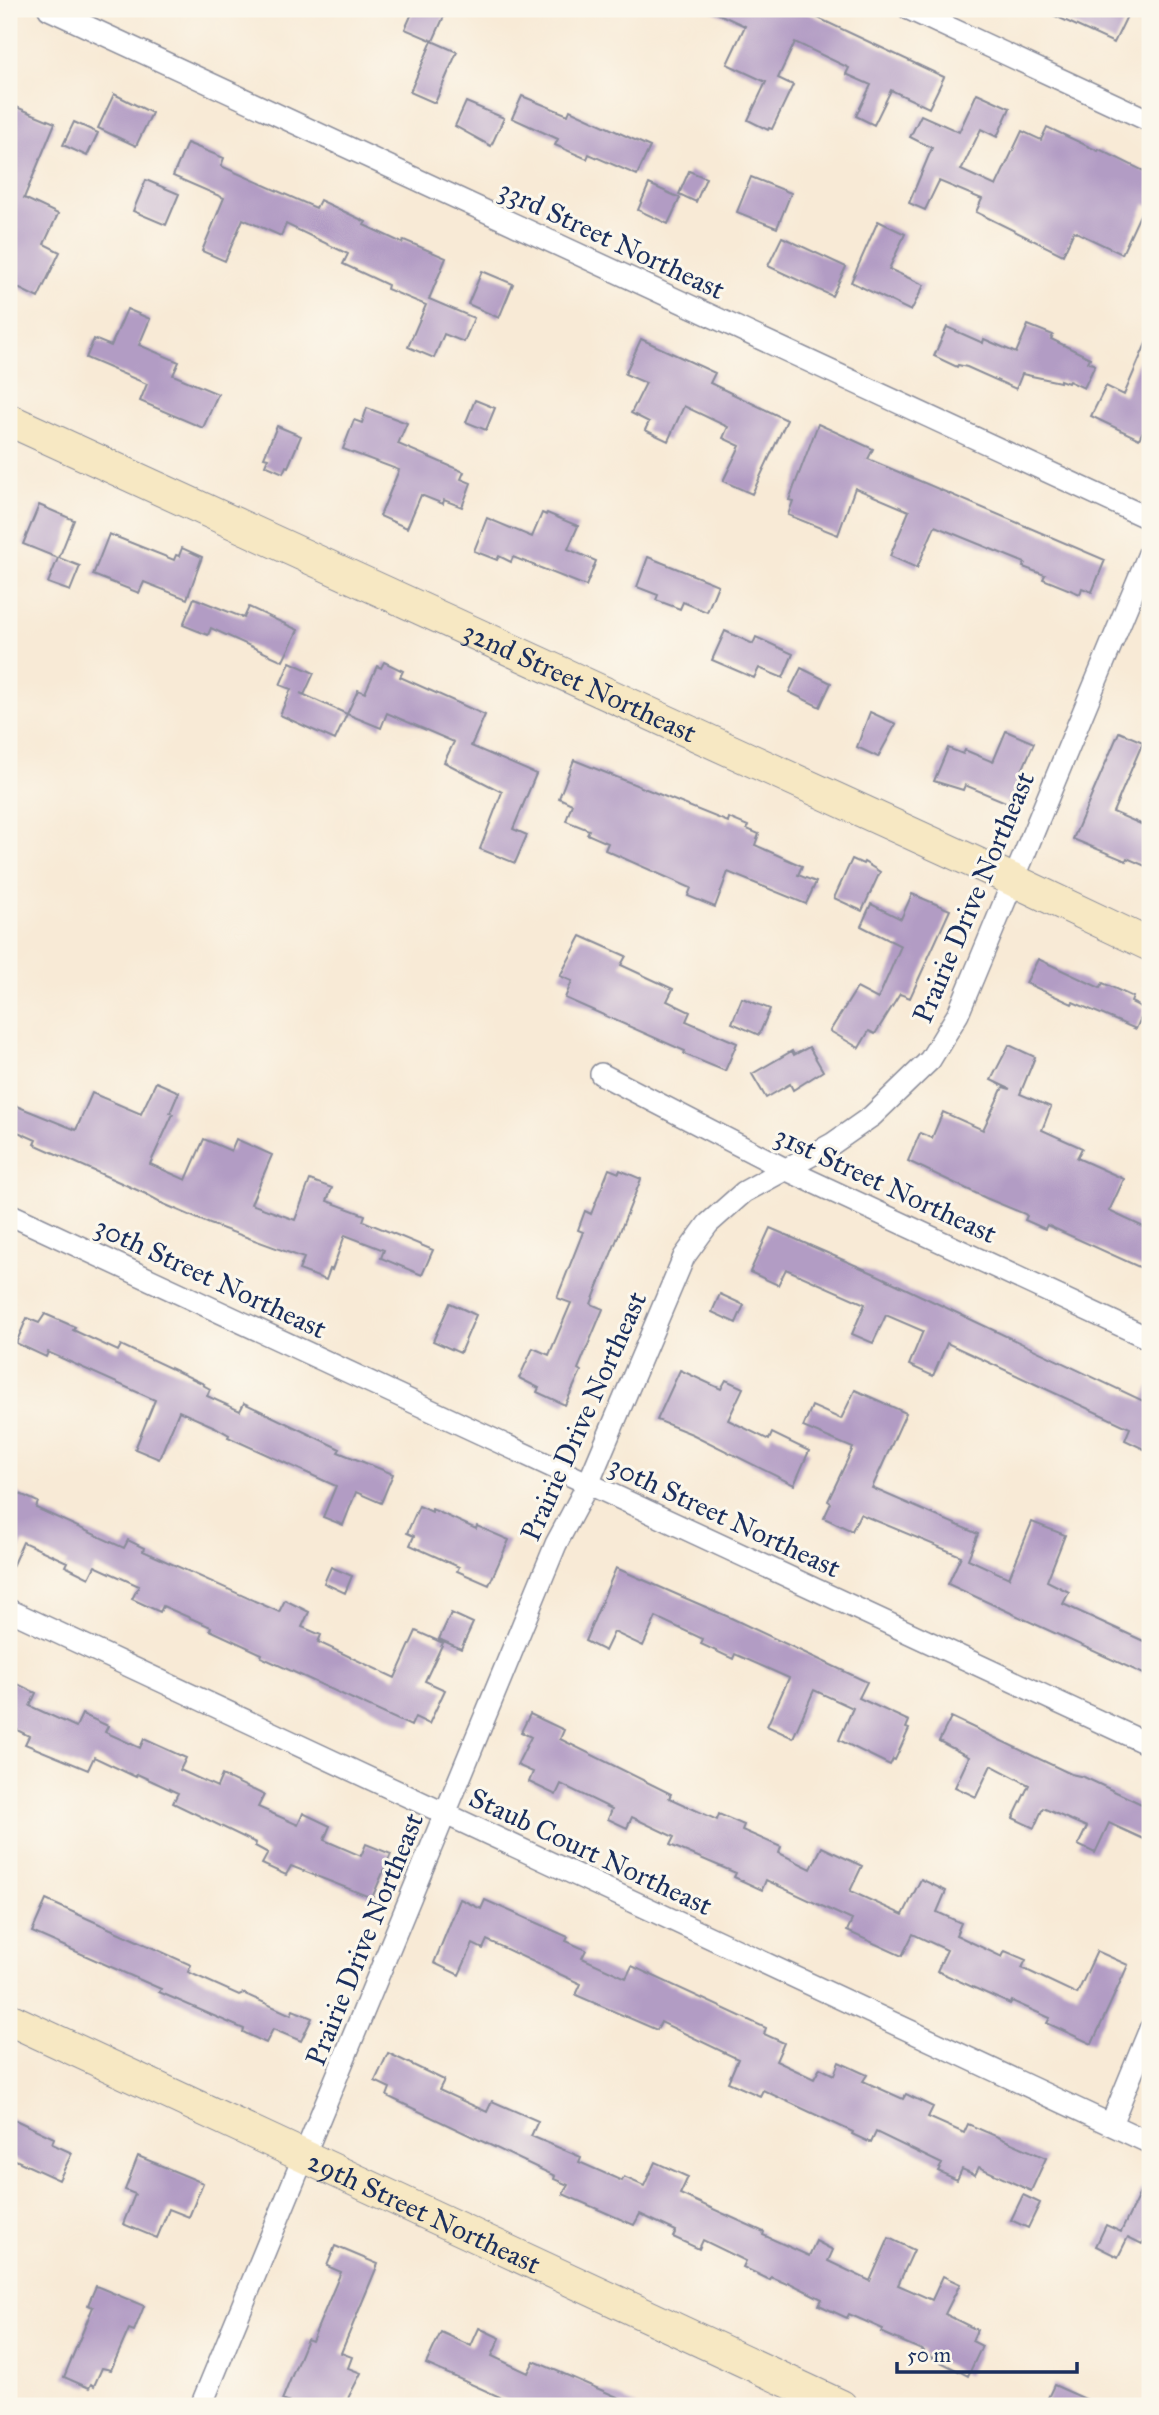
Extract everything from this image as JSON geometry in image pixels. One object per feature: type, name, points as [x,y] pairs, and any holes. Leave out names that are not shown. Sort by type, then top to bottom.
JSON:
[{"type":"main road","name":"32nd Street Northeast","points":[[9,420],[1150,945]]},
{"type":"main road","name":"29th Street Northeast","points":[[9,2019],[841,2406]]},
{"type":"street","name":"33rd Street Northeast","points":[[49,9],[1150,519]]},
{"type":"street","points":[[909,9],[1150,121]]},
{"type":"street","name":"Prairie Drive Northeast","points":[[201,2406],[556,1544],[588,1484],[684,1257],[708,1224],[744,1192],[832,1144],[872,1116],[930,1060],[958,1014],[1150,551]]},
{"type":"street","name":"31st Street Northeast","points":[[601,1074],[785,1169],[1150,1339]]},
{"type":"street","name":"30th Street Northeast","points":[[9,1214],[1150,1745]]},
{"type":"street","name":"Staub Court Northeast","points":[[9,1610],[1150,2143]]},
{"type":"street","points":[[1111,2124],[1150,2029]]},
{"type":"building","points":[[414,9],[434,9],[445,14],[433,41],[405,29]]},
{"type":"building","points":[[708,9],[799,9],[944,77],[929,108],[891,90],[874,125],[856,116],[871,85],[846,74],[849,68],[795,42],[778,78],[793,85],[772,129],[768,130],[748,120],[766,82],[727,64],[745,26]]},
{"type":"building","points":[[1040,9],[1111,9],[1127,16],[1114,43]]},
{"type":"building","points":[[432,41],[457,52],[435,103],[410,92]]},
{"type":"building","points":[[977,93],[1010,108],[997,137],[981,129],[961,170],[996,186],[1022,131],[1041,140],[1047,127],[1150,174],[1150,207],[1145,204],[1122,254],[1074,231],[1063,255],[976,212],[982,199],[939,181],[925,210],[909,203],[932,148],[910,137],[921,115],[959,132]]},
{"type":"building","points":[[114,94],[152,113],[136,146],[98,128]]},
{"type":"building","points":[[522,96],[568,115],[570,110],[650,147],[637,175],[589,154],[587,159],[555,145],[558,139],[512,118]]},
{"type":"building","points":[[466,102],[504,118],[491,146],[455,126]]},
{"type":"building","points":[[9,104],[55,123],[24,198],[58,214],[44,244],[60,252],[38,298],[16,287],[9,287]]},
{"type":"building","points":[[74,122],[98,133],[87,156],[63,145]]},
{"type":"building","points":[[187,143],[224,158],[221,166],[316,208],[320,200],[402,243],[404,240],[446,258],[429,299],[474,318],[464,342],[444,334],[434,358],[408,347],[426,305],[387,289],[388,285],[343,264],[348,254],[286,224],[281,236],[243,219],[225,261],[202,251],[224,198],[173,176]]},
{"type":"building","points":[[689,171],[706,178],[696,202],[679,194]]},
{"type":"building","points":[[751,177],[791,193],[777,228],[737,212]]},
{"type":"building","points":[[146,180],[179,194],[166,225],[133,211]]},
{"type":"building","points":[[649,184],[680,198],[668,224],[638,210]]},
{"type":"building","points":[[878,221],[905,234],[889,269],[924,285],[911,311],[851,282]]},
{"type":"building","points":[[782,237],[846,267],[832,296],[768,266]]},
{"type":"building","points":[[482,271],[513,284],[499,318],[468,304]]},
{"type":"building","points":[[127,309],[150,319],[139,345],[179,362],[173,375],[218,394],[203,428],[140,401],[147,384],[86,358],[94,339],[111,346]]},
{"type":"building","points":[[1028,325],[1053,335],[1051,339],[1090,358],[1088,362],[1095,365],[1084,388],[1069,381],[1060,382],[1022,374],[1016,389],[967,367],[957,367],[934,356],[947,327],[983,343],[984,339],[1016,353]]},
{"type":"building","points":[[1150,334],[1150,416],[1139,439],[1091,416],[1106,386],[1124,395]]},
{"type":"building","points":[[641,339],[715,373],[710,383],[787,420],[752,494],[723,481],[740,446],[723,438],[728,427],[684,406],[668,441],[645,430],[649,422],[631,413],[646,383],[625,374]]},
{"type":"building","points":[[475,400],[495,408],[486,430],[466,422]]},
{"type":"building","points":[[367,408],[407,423],[398,444],[464,472],[461,479],[471,483],[462,507],[444,500],[443,504],[421,495],[407,528],[380,516],[399,470],[343,449],[354,420],[362,423]]},
{"type":"building","points":[[818,424],[873,449],[868,459],[1105,560],[1092,592],[1082,588],[1080,594],[1043,579],[1045,575],[1023,567],[1025,563],[935,526],[917,568],[890,556],[909,511],[855,488],[838,535],[788,515],[793,501],[789,500]]},
{"type":"building","points":[[277,426],[301,436],[283,473],[265,465],[268,458],[264,457]]},
{"type":"building","points":[[39,505],[74,520],[59,558],[80,566],[70,591],[48,583],[58,558],[23,544]]},
{"type":"building","points":[[542,513],[578,526],[568,549],[596,561],[586,586],[513,557],[511,562],[499,556],[497,560],[474,551],[487,518],[532,537]]},
{"type":"building","points":[[109,534],[174,560],[182,548],[202,557],[187,599],[144,582],[139,593],[93,575]]},
{"type":"building","points":[[648,557],[718,585],[707,612],[683,602],[680,609],[656,600],[658,595],[637,587]]},
{"type":"building","points":[[194,598],[244,618],[249,607],[298,630],[283,661],[211,628],[208,635],[183,625]]},
{"type":"building","points":[[725,631],[753,644],[756,637],[793,654],[783,678],[759,668],[754,678],[712,660]]},
{"type":"building","points":[[290,662],[314,673],[304,695],[347,714],[335,740],[280,715],[291,689],[280,685]]},
{"type":"building","points":[[384,662],[403,671],[400,677],[485,715],[471,746],[536,774],[513,829],[527,835],[515,863],[480,849],[502,792],[444,762],[454,742],[387,713],[381,728],[347,714],[358,690],[365,693],[377,666],[381,668]]},
{"type":"building","points":[[801,668],[831,683],[820,707],[789,692]]},
{"type":"building","points":[[870,712],[896,724],[878,757],[857,747]]},
{"type":"building","points":[[1006,731],[1034,743],[1008,803],[965,785],[963,790],[934,781],[948,748],[963,754],[965,750],[993,762]]},
{"type":"building","points":[[1119,732],[1143,742],[1113,812],[1150,828],[1150,868],[1073,839]]},
{"type":"building","points":[[574,760],[728,822],[729,818],[748,826],[747,829],[759,834],[755,845],[802,866],[798,875],[816,882],[806,904],[728,872],[715,907],[688,896],[691,888],[605,850],[608,843],[587,834],[589,830],[566,821],[572,804],[559,798]]},
{"type":"building","points":[[852,859],[863,864],[864,862],[880,872],[862,911],[834,898]]},
{"type":"building","points":[[912,894],[950,910],[910,998],[900,994],[875,1034],[869,1031],[859,1048],[830,1031],[857,988],[878,999],[901,946],[861,926],[871,904],[901,919]]},
{"type":"building","points":[[581,936],[626,956],[621,965],[673,989],[667,1001],[690,1012],[686,1021],[737,1043],[725,1071],[565,998],[572,981],[560,976]]},
{"type":"building","points":[[1038,959],[1100,988],[1103,983],[1133,997],[1131,1002],[1145,1009],[1136,1029],[1026,983]]},
{"type":"building","points":[[742,998],[770,1009],[759,1035],[732,1023]]},
{"type":"building","points":[[1009,1045],[1035,1057],[1020,1094],[1051,1107],[1042,1130],[1082,1148],[1077,1158],[1124,1179],[1109,1211],[1150,1230],[1150,1272],[1047,1225],[1045,1229],[1025,1220],[1025,1214],[908,1161],[920,1133],[932,1138],[943,1112],[983,1130],[1003,1087],[1010,1089],[991,1080]]},
{"type":"building","points":[[809,1047],[823,1071],[793,1090],[790,1084],[766,1098],[752,1074],[792,1051],[794,1055]]},
{"type":"building","points":[[156,1082],[179,1092],[170,1113],[173,1114],[150,1164],[186,1180],[204,1139],[231,1151],[236,1139],[272,1155],[251,1204],[295,1220],[310,1180],[332,1188],[327,1201],[365,1215],[363,1221],[433,1250],[422,1275],[381,1258],[384,1250],[345,1235],[326,1280],[299,1270],[304,1258],[210,1224],[159,1202],[34,1144],[36,1140],[9,1128],[9,1103],[76,1130],[92,1093],[141,1114]]},
{"type":"building","points":[[609,1169],[619,1173],[620,1170],[641,1179],[591,1304],[603,1309],[578,1369],[581,1371],[565,1405],[537,1392],[539,1388],[519,1378],[533,1348],[549,1355],[571,1303],[557,1298],[583,1232],[578,1230],[585,1211],[591,1214]]},
{"type":"building","points":[[770,1228],[873,1273],[1143,1401],[1150,1385],[1150,1452],[1125,1440],[1130,1428],[947,1343],[933,1376],[909,1365],[923,1331],[886,1315],[873,1343],[852,1334],[865,1304],[786,1269],[778,1285],[750,1272]]},
{"type":"building","points":[[720,1294],[744,1305],[736,1323],[712,1312]]},
{"type":"building","points":[[450,1303],[476,1315],[460,1353],[433,1341]]},
{"type":"building","points":[[45,1314],[118,1351],[121,1345],[204,1384],[210,1389],[207,1396],[240,1411],[244,1403],[340,1449],[338,1452],[393,1474],[381,1503],[356,1492],[343,1525],[323,1517],[336,1486],[228,1437],[229,1435],[215,1427],[179,1411],[159,1459],[135,1449],[155,1400],[48,1352],[46,1357],[16,1343],[27,1318],[39,1323]]},
{"type":"building","points":[[680,1370],[721,1389],[726,1380],[743,1388],[728,1420],[769,1440],[772,1433],[809,1451],[794,1485],[692,1434],[657,1420]]},
{"type":"building","points":[[855,1390],[906,1413],[872,1488],[978,1534],[968,1559],[1009,1578],[1032,1522],[1065,1535],[1047,1581],[1069,1592],[1063,1604],[1150,1644],[1150,1677],[948,1584],[961,1556],[860,1514],[852,1531],[824,1518],[831,1503],[828,1501],[853,1448],[803,1427],[812,1406],[841,1419]]},
{"type":"building","points":[[9,1489],[38,1502],[36,1508],[124,1548],[128,1540],[144,1548],[143,1551],[279,1612],[285,1600],[309,1612],[302,1627],[321,1635],[318,1642],[395,1678],[416,1631],[443,1643],[425,1681],[445,1690],[429,1724],[415,1717],[411,1726],[261,1657],[262,1654],[210,1630],[211,1627],[163,1606],[160,1612],[132,1599],[139,1586],[95,1566],[89,1578],[65,1566],[67,1562],[23,1542],[9,1573]]},
{"type":"building","points":[[419,1506],[509,1540],[489,1585],[457,1571],[459,1567],[410,1545],[414,1536],[407,1533]]},
{"type":"building","points":[[331,1567],[352,1576],[345,1593],[324,1583]]},
{"type":"building","points":[[616,1568],[867,1682],[859,1698],[909,1721],[906,1728],[909,1729],[895,1760],[893,1759],[890,1765],[839,1740],[853,1708],[814,1690],[793,1738],[767,1726],[789,1678],[735,1654],[733,1659],[701,1644],[703,1639],[656,1617],[643,1646],[614,1632],[605,1651],[585,1641]]},
{"type":"building","points":[[451,1613],[473,1623],[461,1649],[439,1639]]},
{"type":"building","points":[[9,1680],[36,1693],[30,1706],[76,1727],[82,1714],[108,1726],[105,1732],[140,1748],[144,1739],[186,1758],[180,1770],[217,1787],[222,1775],[264,1795],[258,1807],[298,1825],[303,1813],[330,1826],[324,1840],[361,1856],[366,1844],[391,1854],[372,1898],[291,1866],[286,1875],[262,1864],[268,1853],[255,1846],[256,1843],[173,1803],[178,1793],[137,1774],[136,1777],[94,1757],[88,1770],[25,1744],[29,1736],[9,1726]]},
{"type":"building","points":[[530,1714],[564,1730],[560,1739],[671,1794],[669,1798],[717,1820],[719,1814],[744,1825],[742,1830],[781,1847],[779,1853],[811,1869],[822,1847],[862,1866],[850,1891],[903,1915],[921,1879],[946,1891],[937,1912],[961,1923],[956,1935],[1002,1957],[1005,1951],[1026,1960],[1022,1968],[1077,1994],[1097,1951],[1128,1965],[1092,2044],[1047,2023],[1050,2018],[1012,2001],[1010,2004],[937,1971],[947,1950],[913,1934],[902,1956],[847,1931],[852,1920],[766,1880],[762,1890],[734,1877],[736,1873],[670,1845],[674,1837],[632,1817],[627,1828],[608,1819],[612,1809],[561,1784],[556,1795],[529,1782],[533,1772],[517,1765],[531,1737],[521,1732]]},
{"type":"building","points":[[951,1717],[1150,1808],[1150,1842],[1109,1823],[1095,1853],[1078,1845],[1087,1827],[1043,1808],[1034,1828],[1013,1818],[1029,1785],[991,1765],[976,1797],[955,1787],[969,1757],[939,1741]]},
{"type":"building","points":[[460,1899],[481,1909],[485,1900],[568,1937],[566,1941],[586,1950],[582,1958],[626,1978],[632,1966],[766,2028],[764,2034],[784,2043],[776,2061],[814,2079],[820,2068],[834,2075],[839,2062],[867,2075],[863,2081],[903,2099],[906,2094],[933,2107],[928,2117],[964,2133],[968,2124],[1046,2158],[1031,2191],[979,2167],[975,2175],[962,2169],[957,2180],[938,2171],[942,2164],[876,2132],[871,2143],[763,2090],[760,2096],[728,2082],[738,2059],[661,2022],[657,2030],[576,1995],[581,1984],[487,1940],[483,1949],[473,1944],[459,1975],[434,1963]]},
{"type":"building","points":[[46,1900],[191,1965],[188,1972],[239,1995],[243,1993],[291,2015],[293,2010],[312,2018],[301,2041],[273,2029],[266,2043],[243,2032],[244,2029],[159,1992],[161,1989],[32,1932]]},
{"type":"building","points":[[388,2053],[444,2080],[439,2090],[487,2112],[492,2101],[538,2121],[531,2136],[581,2157],[579,2162],[622,2181],[624,2177],[644,2186],[655,2162],[688,2177],[680,2194],[764,2232],[763,2235],[809,2256],[816,2241],[833,2250],[828,2261],[870,2281],[889,2238],[914,2250],[898,2285],[932,2300],[943,2276],[960,2284],[945,2314],[977,2330],[972,2341],[982,2346],[968,2376],[923,2353],[924,2351],[881,2332],[883,2329],[849,2314],[847,2318],[819,2305],[822,2299],[788,2282],[787,2284],[771,2277],[770,2280],[743,2267],[746,2261],[703,2240],[699,2249],[673,2237],[676,2231],[640,2214],[634,2225],[563,2194],[568,2185],[554,2179],[555,2176],[387,2096],[390,2088],[375,2081]]},
{"type":"building","points":[[9,2117],[54,2138],[52,2144],[72,2153],[59,2180],[9,2157]]},
{"type":"building","points":[[138,2156],[203,2183],[189,2217],[169,2209],[157,2238],[123,2224],[135,2194],[125,2190]]},
{"type":"building","points":[[1150,2172],[1150,2241],[1145,2239],[1142,2244],[1128,2237],[1118,2257],[1096,2246],[1106,2225],[1121,2232]]},
{"type":"building","points":[[1023,2195],[1040,2203],[1028,2228],[1011,2220]]},
{"type":"building","points":[[335,2246],[378,2264],[341,2353],[352,2357],[348,2368],[361,2373],[344,2406],[298,2406],[282,2400],[307,2339],[312,2341],[341,2272],[327,2266]]},
{"type":"building","points":[[96,2286],[144,2306],[134,2331],[129,2329],[111,2370],[102,2368],[94,2386],[91,2384],[89,2388],[64,2377],[93,2307],[88,2305]]},
{"type":"building","points":[[479,2328],[500,2338],[492,2356],[528,2373],[534,2361],[638,2406],[520,2406],[426,2364],[441,2332],[471,2346]]},
{"type":"building","points":[[1054,2385],[1101,2406],[1044,2406]]}]
